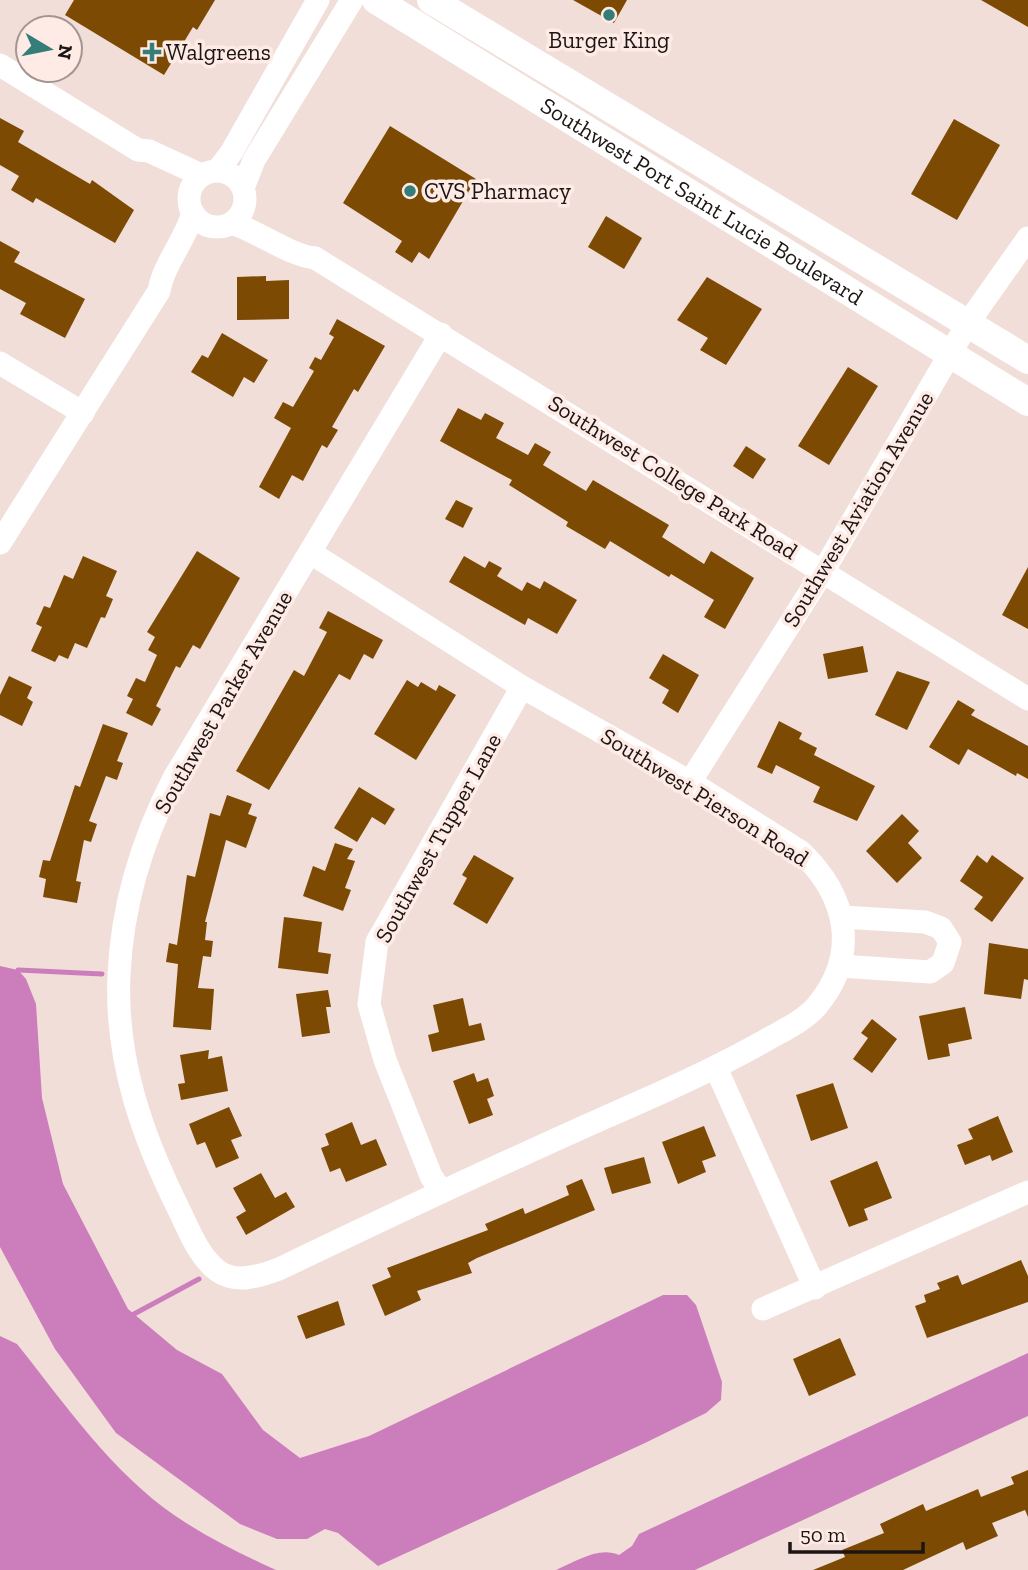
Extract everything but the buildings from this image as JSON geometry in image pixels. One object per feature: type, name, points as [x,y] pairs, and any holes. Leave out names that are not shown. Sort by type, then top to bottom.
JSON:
[{"type":"main road","name":"Southwest Port Saint Lucie Boulevard","points":[[376,0],[1028,402]]},
{"type":"main road","name":"Southwest Port Saint Lucie Boulevard","points":[[431,0],[1028,360]]},
{"type":"street","points":[[0,543],[159,291],[161,279],[185,237],[191,205],[209,173],[308,23],[318,0]]},
{"type":"street","points":[[159,291],[169,284],[224,225],[244,195],[254,160],[352,0]]},
{"type":"street","points":[[0,65],[138,150],[207,225],[224,225]]},
{"type":"street","points":[[138,150],[149,151],[209,173],[232,176],[244,195]]},
{"type":"street","name":"Southwest College Park Road","points":[[244,195],[268,223],[309,248],[315,258]]},
{"type":"street","name":"Southwest College Park Road","points":[[224,225],[255,230],[304,257],[315,258],[824,570],[1028,699]]},
{"type":"street","name":"Southwest Aviation Avenue","points":[[690,782],[824,570],[968,323],[1028,238]]},
{"type":"street","name":"Southwest Parker Avenue","points":[[279,1269],[260,1276],[230,1277],[218,1271],[204,1256],[187,1227],[154,1160],[128,1079],[119,1009],[119,976],[132,884],[159,808],[174,778],[441,334]]},
{"type":"street","points":[[0,363],[83,413]]},
{"type":"street","name":"Southwest Pierson Road","points":[[279,1269],[442,1191],[716,1068],[802,1020],[815,1008],[840,966],[844,939],[842,916],[828,882],[801,852],[690,782],[522,687],[311,553]]},
{"type":"street","name":"Southwest Tupper Lane","points":[[442,1191],[431,1176],[385,1060],[369,1004],[377,942],[522,687]]},
{"type":"street","points":[[840,966],[930,972],[943,963],[950,942],[941,928],[925,922],[842,916]]},
{"type":"street","points":[[716,1068],[815,1288]]},
{"type":"street","points":[[763,1309],[1028,1192]]},
{"type":"shaded area","points":[[0,966],[18,970],[26,979],[36,1004],[42,1098],[63,1184],[128,1309],[177,1350],[222,1374],[263,1430],[300,1458],[369,1436],[663,1295],[687,1295],[696,1305],[722,1382],[721,1400],[706,1413],[645,1443],[378,1566],[338,1533],[325,1529],[307,1539],[277,1539],[240,1524],[116,1433],[55,1349],[0,1247]]},
{"type":"shaded area","points":[[0,1336],[17,1344],[110,1459],[153,1499],[201,1532],[276,1570],[0,1570]]},
{"type":"shaded area","points":[[1028,1353],[1028,1416],[695,1570],[556,1570],[603,1552],[619,1555],[632,1546],[639,1534]]},
{"type":"waterway","points":[[18,970],[102,974]]},
{"type":"waterway","points":[[134,1314],[199,1279]]},
{"type":"place","name":"Burger King","points":[[609,15]]},
{"type":"place","name":"Walgreens","points":[[152,52]]},
{"type":"place","name":"CVS Pharmacy","points":[[410,191]]}]
